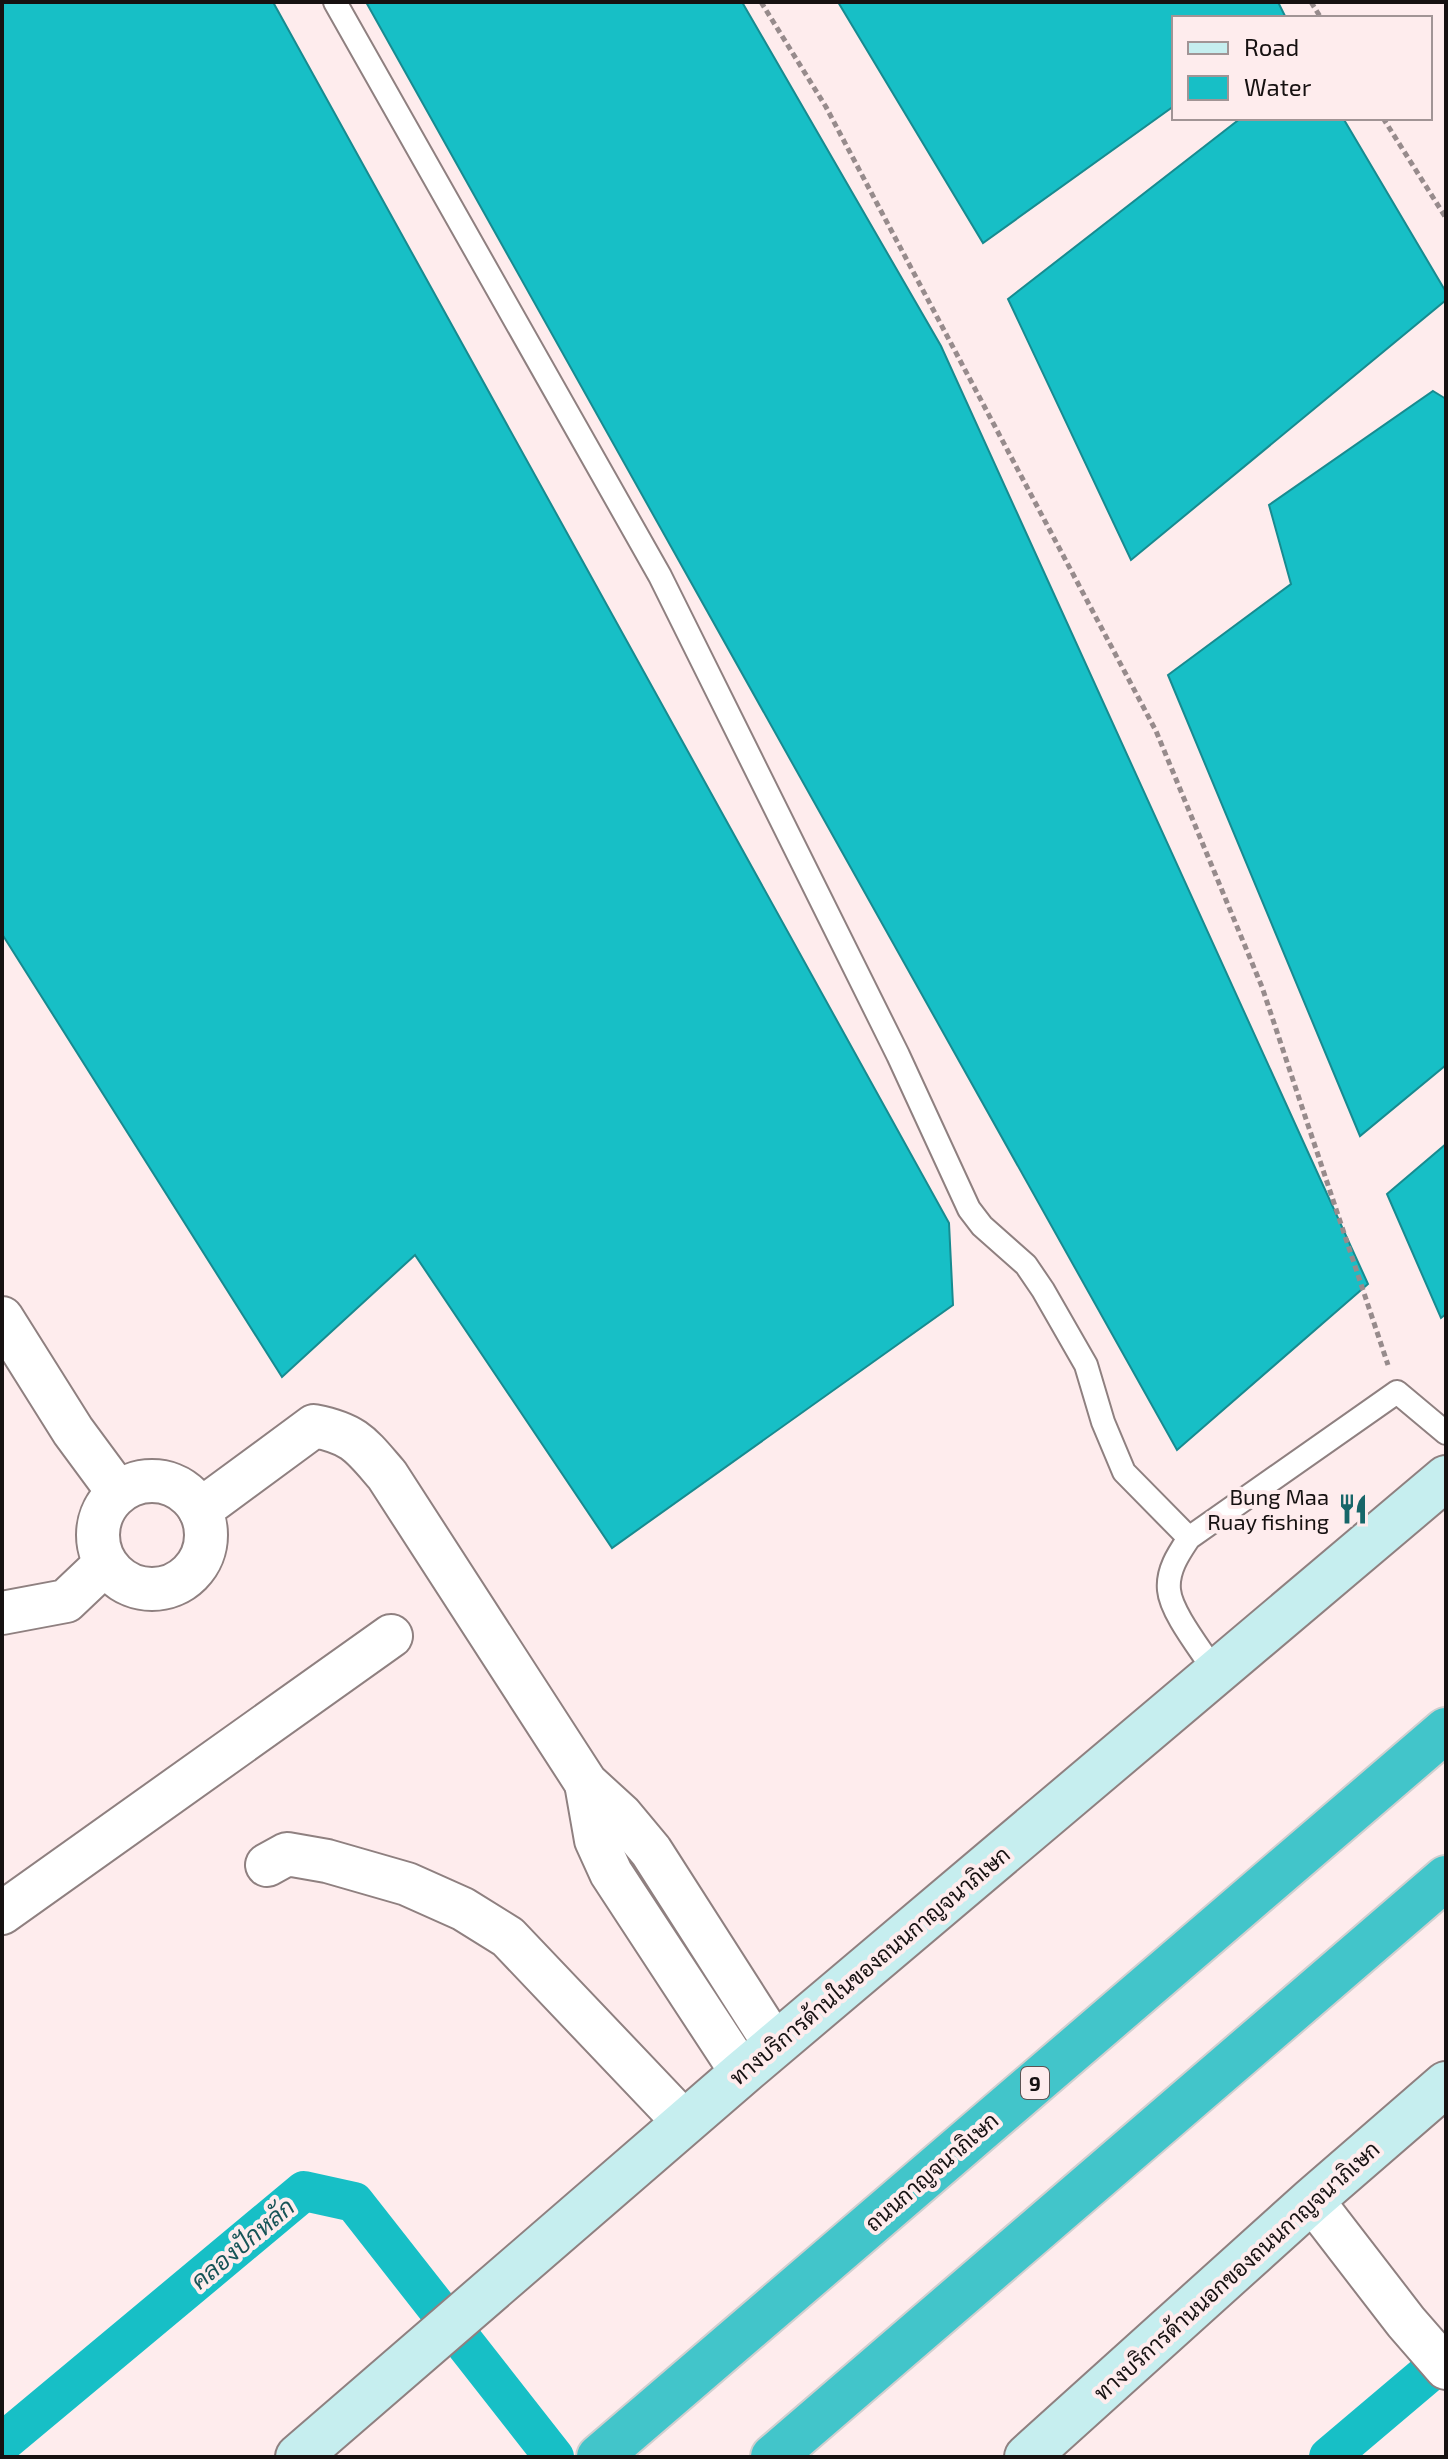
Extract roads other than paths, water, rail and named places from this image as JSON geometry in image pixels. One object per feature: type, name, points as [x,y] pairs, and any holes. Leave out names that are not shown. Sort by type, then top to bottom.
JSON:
[{"type":"highway","name":"ถนนกาญจนาภิเษก","points":[[611,2446],[1446,1730]]},
{"type":"highway","points":[[773,2457],[1446,1878]]},
{"type":"main road","name":"ทางบริการด้านในของถนนกาญจนาภิเษก","points":[[298,2457],[684,2122],[1446,1478]]},
{"type":"main road","name":"ทางบริการด้านนอกของถนนกาญจนาภิเษก","points":[[1027,2457],[1312,2200],[1446,2084]]},
{"type":"street","points":[[2,1318],[73,1431],[118,1492]]},
{"type":"street","points":[[200,1510],[314,1426],[343,1432],[365,1450],[387,1475],[586,1783],[621,1815],[651,1851],[775,2045]]},
{"type":"street","points":[[142,1481],[169,1482],[191,1496],[200,1510],[205,1519],[207,1546],[196,1569],[175,1586],[149,1591],[124,1583],[105,1564],[97,1538],[102,1512],[118,1492],[142,1481]]},
{"type":"street","points":[[2,1613],[66,1601],[105,1564]]},
{"type":"street","points":[[2,1913],[391,1636]]},
{"type":"street","points":[[586,1783],[596,1840],[611,1873],[742,2073]]},
{"type":"street","points":[[267,1865],[287,1854],[327,1861],[407,1884],[463,1909],[508,1937],[684,2122]]},
{"type":"street","points":[[1312,2200],[1406,2322],[1446,2368]]},
{"type":"lane","points":[[335,2],[660,576],[898,1055],[969,1209],[982,1226],[1026,1265],[1043,1290],[1086,1365],[1103,1422],[1124,1472],[1189,1538]]},
{"type":"lane","points":[[1215,1672],[1172,1603],[1168,1588],[1174,1560],[1189,1538],[1397,1392],[1446,1433]]},
{"type":"water","points":[[2,2],[273,2],[949,1223],[953,1305],[612,1548],[415,1255],[282,1377],[2,934]]},
{"type":"water","points":[[366,2],[742,2],[941,346],[1368,1284],[1177,1450]]},
{"type":"water","points":[[838,2],[1278,2],[1285,16],[1172,16],[1172,107],[983,243]]},
{"type":"water","points":[[1238,120],[1344,120],[1446,292],[1446,300],[1131,560],[1008,299]]},
{"type":"water","points":[[1433,391],[1446,399],[1446,1065],[1360,1136],[1168,675],[1291,584],[1269,505]]},
{"type":"water","points":[[1446,1144],[1446,1314],[1441,1318],[1387,1194]]},
{"type":"waterway","name":"คลองปักหลัก","points":[[2,2443],[304,2191],[354,2202],[554,2457]]},
{"type":"waterway","name":"คลองปักหลัก","points":[[1329,2457],[1446,2358]]},
{"type":"place","name":"Bung Maa Ruay fishing","points":[[1353,1509]]}]
